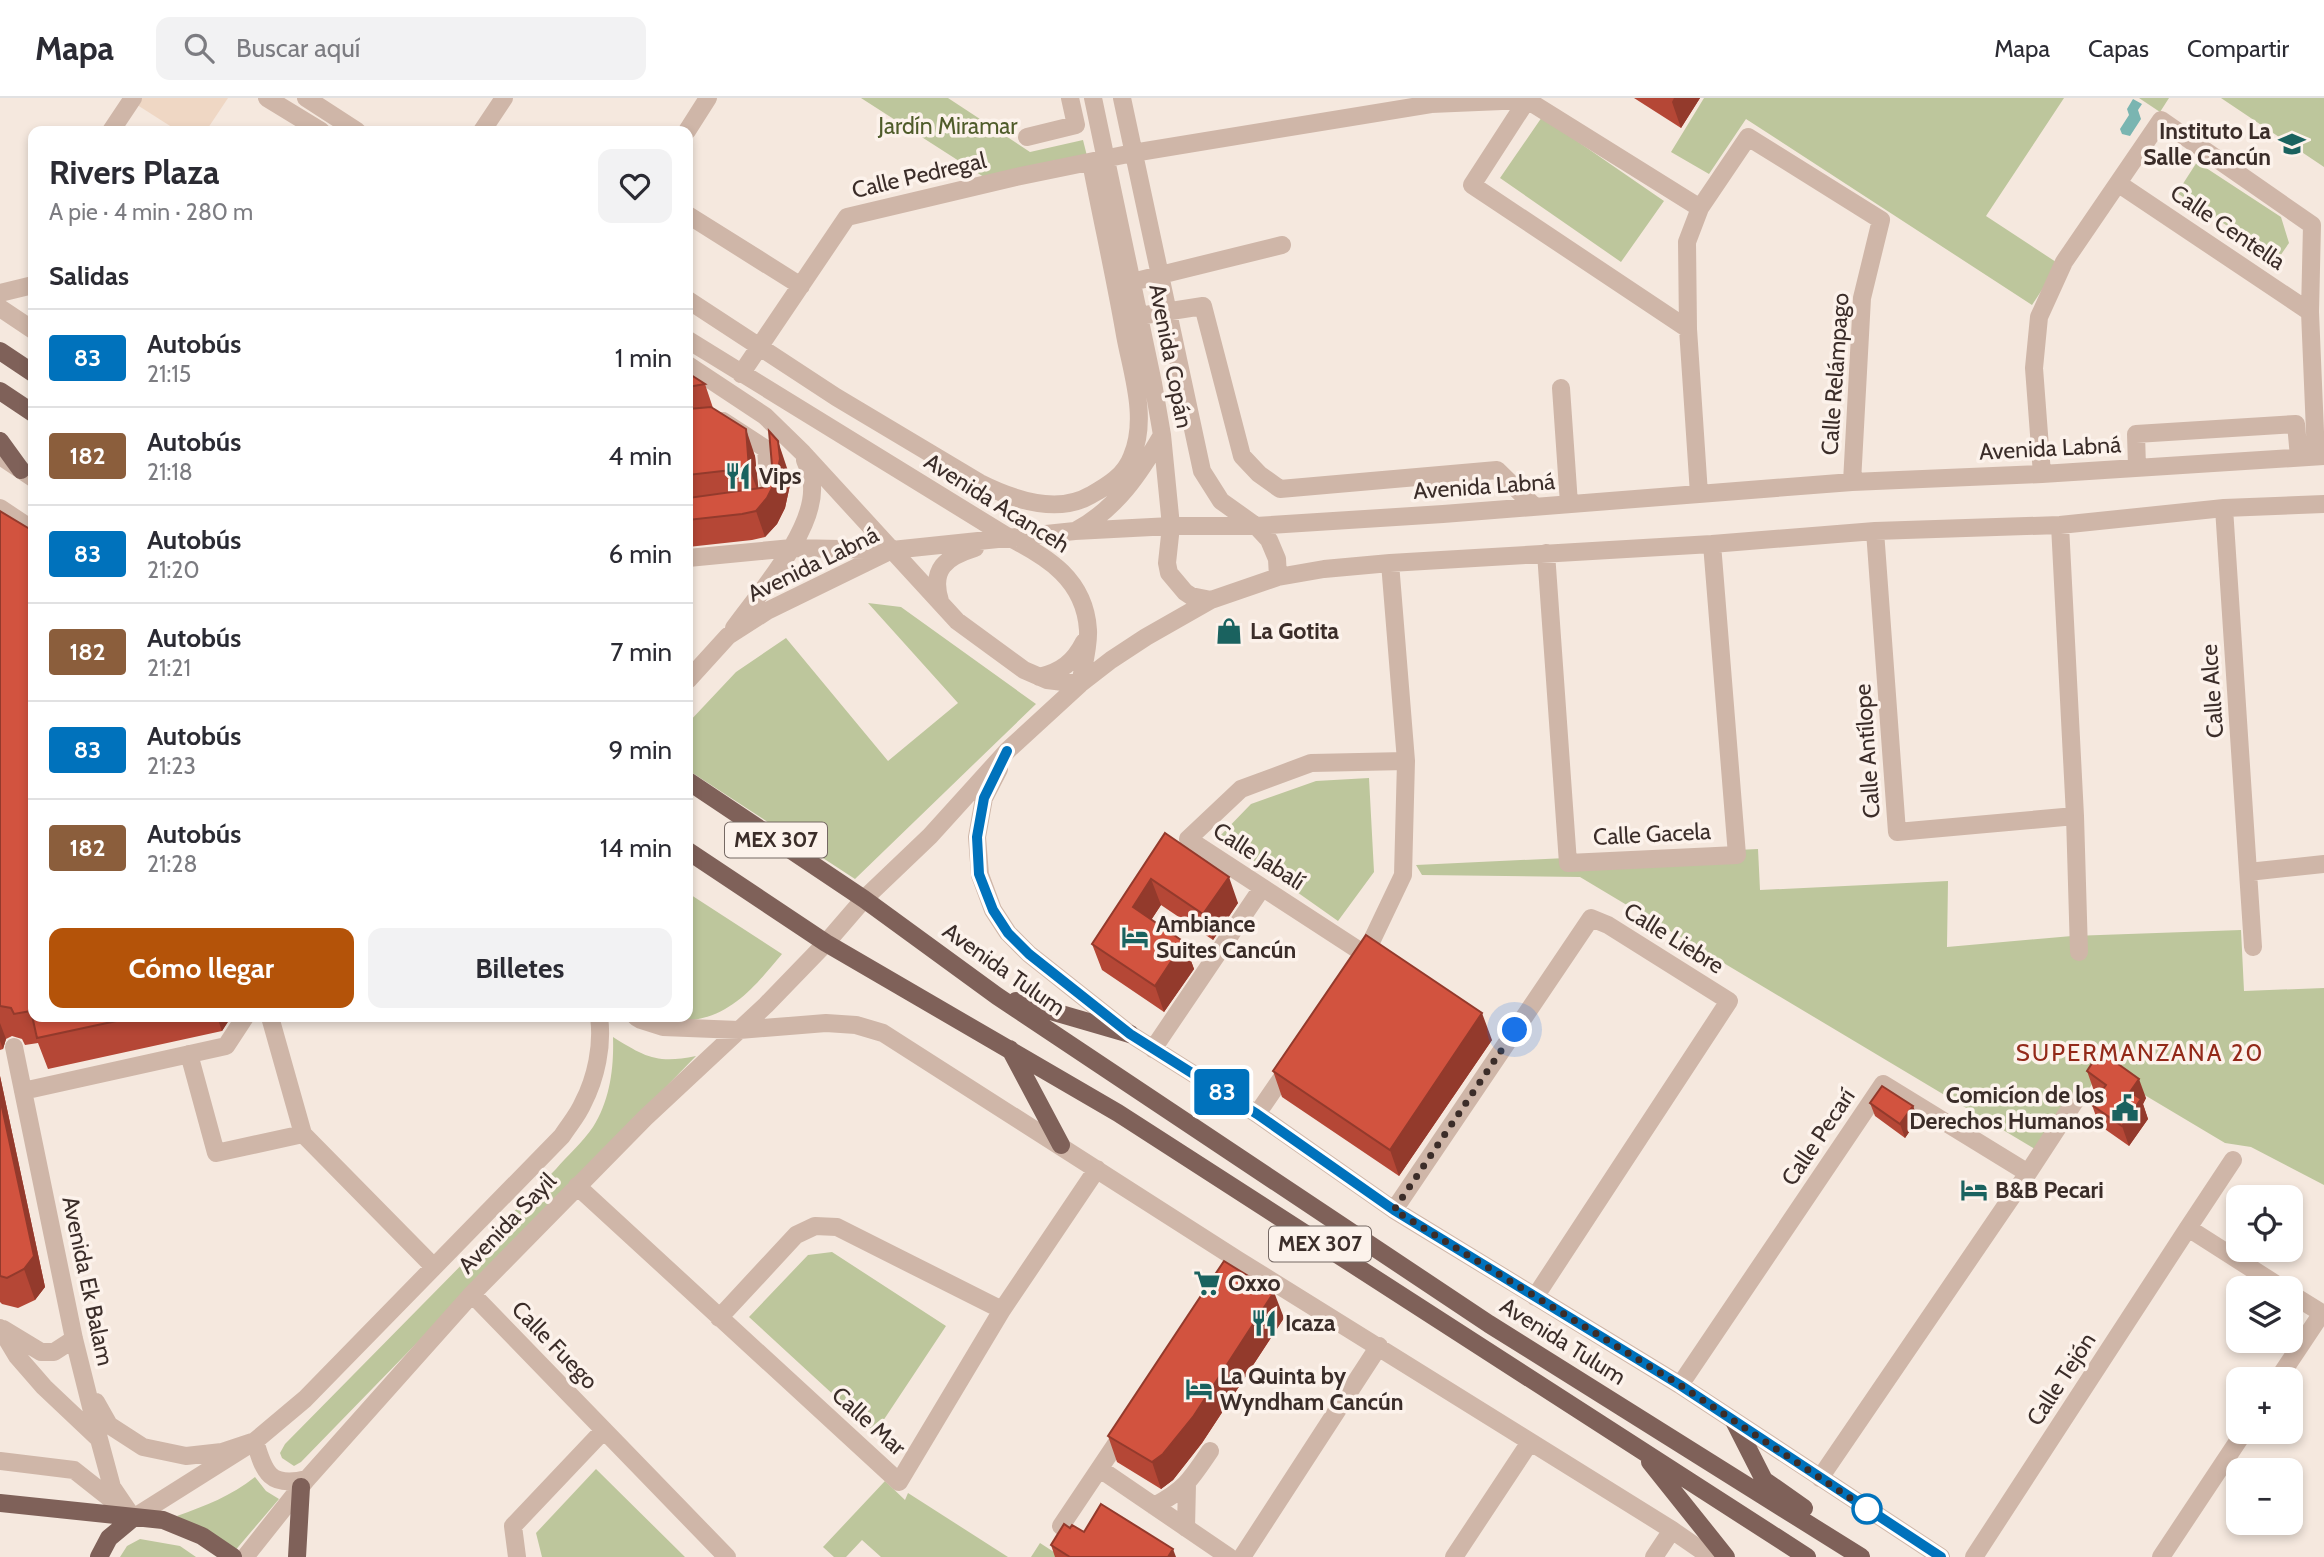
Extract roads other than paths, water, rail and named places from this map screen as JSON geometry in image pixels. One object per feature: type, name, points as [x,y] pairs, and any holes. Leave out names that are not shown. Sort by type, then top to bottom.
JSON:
[{"type":"main road","points":[[0,351],[28,370]]},
{"type":"main road","points":[[0,391],[28,410]]},
{"type":"main road","points":[[0,441],[27,474]]},
{"type":"main road","name":"Avenida Tulum","points":[[693,784],[864,900],[997,996],[1489,1324],[1861,1557]]},
{"type":"main road","name":"MEX 307","points":[[693,854],[826,943],[1118,1113],[1807,1557]]},
{"type":"main road","points":[[997,996],[1130,1034]]},
{"type":"main road","points":[[1010,1049],[1061,1145]]},
{"type":"main road","points":[[1735,1423],[1764,1480],[1872,1557]]},
{"type":"main road","points":[[1639,1449],[1726,1557]]},
{"type":"main road","points":[[297,1557],[304,1483]]},
{"type":"main road","points":[[0,1503],[163,1520],[201,1536],[233,1557]]},
{"type":"main road","points":[[99,1557],[109,1538],[134,1518]]},
{"type":"street","points":[[114,126],[133,98]]},
{"type":"street","points":[[268,98],[313,126]]},
{"type":"street","points":[[306,98],[349,126]]},
{"type":"street","points":[[485,126],[504,98]]},
{"type":"street","points":[[690,126],[708,98]]},
{"type":"street","points":[[1027,137],[1076,125],[1070,98]]},
{"type":"street","name":"Avenida Copán","points":[[1093,98],[1098,160],[1132,282],[1162,435],[1171,526],[1167,564],[1169,573],[1191,596],[1211,600]]},
{"type":"street","name":"Avenida Copán","points":[[1122,98],[1202,471],[1220,501],[1264,532],[1274,548],[1278,577]]},
{"type":"street","points":[[1527,100],[1472,185],[1688,329]]},
{"type":"street","points":[[693,303],[760,349],[1003,495],[1068,505],[1083,500],[1121,476],[1132,456],[1139,431],[1138,403],[1113,268],[1098,160],[1431,104],[1527,100],[1700,208]]},
{"type":"street","name":"Calle Centella","points":[[2042,474],[2034,368],[2039,317],[2064,262],[2161,120],[2318,228],[2310,312],[2309,453]]},
{"type":"street","name":"Calle Relámpago","points":[[1699,494],[1688,329],[1686,242],[1700,208],[1748,137],[1881,220],[1862,298],[1852,482]]},
{"type":"street","name":"Calle Pedregal","points":[[741,374],[847,217],[1098,160]]},
{"type":"street","name":"Calle Centella","points":[[2119,184],[2310,312]]},
{"type":"street","points":[[693,218],[801,286]]},
{"type":"street","points":[[1132,282],[1282,245]]},
{"type":"street","points":[[0,293],[28,286]]},
{"type":"street","points":[[1139,316],[1203,306],[1242,456],[1259,474],[1280,489],[1497,470],[1535,507]]},
{"type":"street","points":[[0,308],[28,327]]},
{"type":"street","name":"Avenida Acanceh","points":[[693,343],[1061,569],[1073,584],[1088,630],[1080,684]]},
{"type":"street","points":[[693,368],[765,416],[803,453],[957,621],[1024,670],[1047,680],[1080,684]]},
{"type":"street","points":[[1561,388],[1569,504]]},
{"type":"street","points":[[693,424],[723,421],[766,449],[771,505],[757,506]]},
{"type":"street","points":[[2137,467],[2136,435],[2296,425],[2309,453]]},
{"type":"street","points":[[1075,531],[1103,513],[1132,484],[1162,435]]},
{"type":"street","points":[[728,636],[792,548],[802,527],[812,497],[811,476],[803,453]]},
{"type":"street","name":"Avenida Labná","points":[[693,674],[728,636],[767,611],[892,550],[1075,531],[1171,526],[1256,526],[1852,482],[2042,474],[2309,453]]},
{"type":"street","points":[[0,456],[27,474]]},
{"type":"street","points":[[826,943],[1007,751],[1080,684],[1146,637],[1211,600],[1278,577],[1390,562],[1712,544],[1875,531],[2060,525],[2224,508],[2324,504]]},
{"type":"street","points":[[0,508],[28,527]]},
{"type":"street","name":"Calle Alce","points":[[2224,508],[2253,947]]},
{"type":"street","points":[[2060,525],[2079,952]]},
{"type":"street","name":"Calle Antílope","points":[[1875,531],[1898,832],[2075,816]]},
{"type":"street","points":[[940,601],[936,590],[937,574],[946,562],[958,554],[1008,537]]},
{"type":"street","name":"Calle Gacela","points":[[1546,553],[1568,863],[1737,855],[1712,544]]},
{"type":"street","points":[[693,558],[792,548],[892,550]]},
{"type":"street","points":[[1350,978],[1366,955],[1403,875],[1406,761],[1390,562]]},
{"type":"street","points":[[1039,677],[1066,667],[1075,658],[1088,630]]},
{"type":"street","name":"Avenida Tulum","points":[[1007,751],[984,798],[977,837],[979,874],[993,910],[1008,933],[1029,954],[1130,1034],[1257,1114],[1394,1210],[1680,1385],[1941,1557]]},
{"type":"street","name":"Calle Jabalí","points":[[1366,955],[1188,839],[1241,789],[1311,763],[1406,761]]},
{"type":"street","points":[[2248,872],[2324,864]]},
{"type":"street","points":[[1153,1049],[1262,888]]},
{"type":"street","name":"Calle Liebre","points":[[1394,1210],[1591,918],[1608,925],[1728,1001],[1535,1297]]},
{"type":"street","name":"Avenida Sayil","points":[[246,1557],[304,1483],[472,1294],[645,1118],[826,943]]},
{"type":"street","points":[[23,1091],[226,1046],[242,1022]]},
{"type":"street","points":[[271,1022],[303,1134],[433,1266]]},
{"type":"street","name":"Avenida Sayil","points":[[134,1518],[255,1441],[305,1399],[562,1136],[583,1104],[596,1068],[599,1022]]},
{"type":"street","points":[[647,1022],[663,1027],[739,1030],[826,1023],[856,1026],[883,1033],[1061,1145],[1234,1266],[1379,1346],[1711,1557]]},
{"type":"street","name":"Avenida Ek Balam","points":[[14,1047],[74,1339],[99,1440],[112,1487],[134,1518]]},
{"type":"street","points":[[189,1054],[216,1153],[303,1134]]},
{"type":"street","points":[[1257,1114],[1296,1057]]},
{"type":"street","name":"Calle Pecarí","points":[[1680,1385],[1883,1084],[2028,1173]]},
{"type":"street","points":[[1820,1478],[2075,1101]]},
{"type":"street","name":"Calle Tejón","points":[[1974,1557],[2233,1160]]},
{"type":"street","name":"Calle Mar","points":[[577,1186],[899,1482],[1002,1310],[1097,1169]]},
{"type":"street","points":[[719,1318],[796,1235],[815,1226],[837,1227],[1002,1310]]},
{"type":"street","points":[[2188,1228],[2263,1276]]},
{"type":"street","name":"Calle Fuego","points":[[472,1294],[727,1557]]},
{"type":"street","points":[[2286,1367],[2323,1312],[2303,1301]]},
{"type":"street","points":[[0,1327],[41,1352],[54,1352],[74,1339]]},
{"type":"street","points":[[0,1327],[17,1356],[44,1387],[99,1440]]},
{"type":"street","points":[[1242,1557],[1379,1346]]},
{"type":"street","points":[[86,1384],[108,1425],[143,1447],[186,1456],[222,1452],[255,1441],[260,1461],[271,1477],[290,1483],[304,1483]]},
{"type":"street","points":[[1061,1526],[1138,1411]]},
{"type":"street","points":[[517,1557],[513,1526],[604,1430]]},
{"type":"street","points":[[1454,1557],[1530,1442]]},
{"type":"street","points":[[2161,1557],[2236,1444]]},
{"type":"street","points":[[1154,1506],[1187,1484],[1210,1451]]},
{"type":"street","points":[[0,1461],[74,1470],[134,1518]]},
{"type":"street","points":[[1100,1469],[1230,1557]]},
{"type":"street","points":[[1186,1528],[1187,1484]]},
{"type":"street","points":[[1654,1557],[1672,1530]]},
{"type":"water","points":[[2133,99],[2142,104],[2138,110],[2141,119],[2130,136],[2122,134],[2120,129],[2129,115],[2127,109]]},
{"type":"place","name":"Instituto La Salle Cancún","points":[[2292,144]]},
{"type":"place","name":"Vips","points":[[738,476]]},
{"type":"place","name":"La Gotita","points":[[1229,631]]},
{"type":"place","name":"Ambiance Suites Cancún","points":[[1135,937]]},
{"type":"place","name":"Comicíon de los Derechos Humanos","points":[[2125,1108]]},
{"type":"place","name":"B&B Pecari","points":[[1974,1190]]},
{"type":"place","name":"Oxxo","points":[[1207,1283]]},
{"type":"place","name":"Icaza","points":[[1264,1323]]},
{"type":"place","name":"La Quinta by Wyndham Cancún","points":[[1199,1389]]},
{"type":"district","name":"SUPERMANZANA 20","points":[[2140,1053]]},
{"type":"park label","name":"Jardín Miramar","points":[[948,126]]}]
